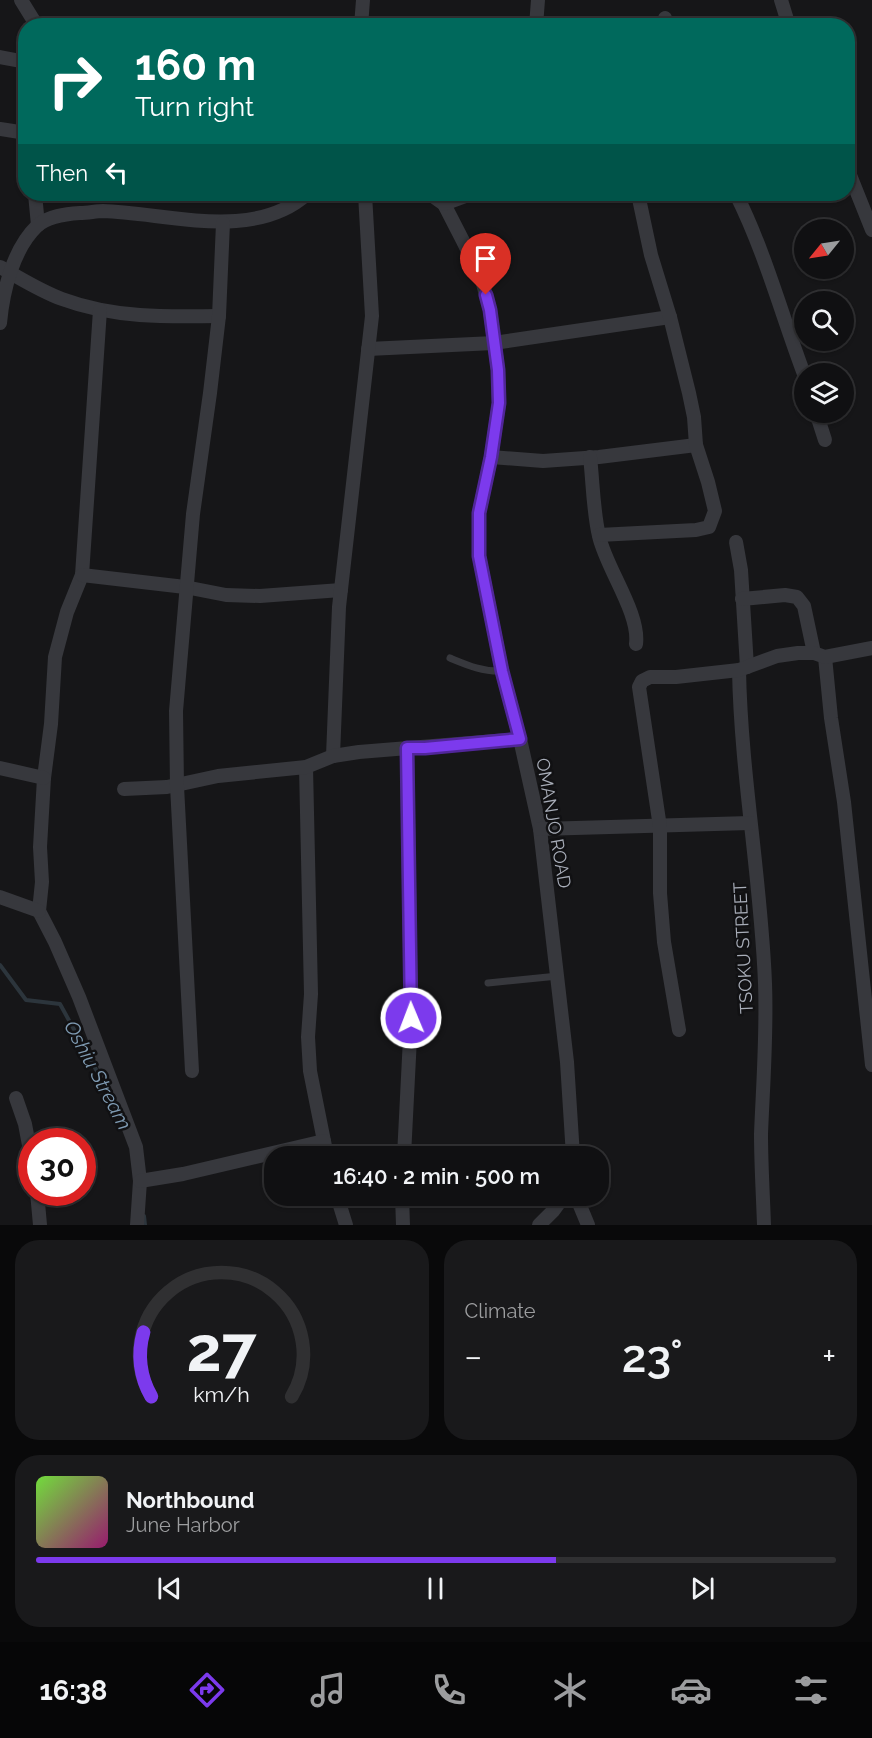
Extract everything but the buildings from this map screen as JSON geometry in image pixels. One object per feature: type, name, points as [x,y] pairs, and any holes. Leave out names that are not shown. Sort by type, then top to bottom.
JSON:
[{"type":"street","points":[[21,0],[32,18]]},
{"type":"street","points":[[362,18],[363,0]]},
{"type":"street","points":[[537,18],[538,0]]},
{"type":"street","points":[[781,0],[787,18]]},
{"type":"street","points":[[0,57],[18,60]]},
{"type":"street","points":[[0,129],[18,132]]},
{"type":"street","points":[[855,188],[872,230]]},
{"type":"street","points":[[36,201],[38,225]]},
{"type":"street","points":[[0,323],[5,269],[38,225],[54,216],[103,211],[224,223],[274,214],[298,201]]},
{"type":"street","points":[[333,756],[341,590],[372,316],[364,201]]},
{"type":"street","name":"OMANJO ROAD","points":[[440,201],[444,204],[482,280],[490,310],[498,370],[499,403],[479,513],[479,545],[485,589],[502,671],[540,829],[569,1081],[572,1146]]},
{"type":"street","points":[[444,204],[452,201]]},
{"type":"street","points":[[599,535],[696,530],[709,527],[715,511],[696,445],[694,417],[670,317],[651,255],[639,201]]},
{"type":"street","points":[[739,201],[769,270],[800,363]]},
{"type":"street","points":[[192,1071],[177,786],[176,711],[185,587],[219,316],[224,223]]},
{"type":"street","points":[[5,269],[62,299],[100,310],[157,317],[219,316]]},
{"type":"street","points":[[100,310],[82,575],[67,612],[55,657],[51,724],[44,778],[40,847],[42,882],[39,911],[79,997],[136,1147],[140,1181],[137,1225]]},
{"type":"street","points":[[368,349],[494,343],[670,317]]},
{"type":"street","points":[[820,423],[825,440]]},
{"type":"street","points":[[491,457],[543,461],[696,445]]},
{"type":"street","points":[[590,457],[599,535],[614,578],[636,627],[636,644]]},
{"type":"street","name":"TSOKU STREET","points":[[736,542],[741,570],[742,599],[743,668],[740,714],[762,929],[765,985],[766,1038],[761,1137],[764,1225]]},
{"type":"street","points":[[82,575],[185,587],[226,595],[260,596],[341,590]]},
{"type":"street","points":[[742,599],[785,595],[797,597],[804,606],[820,655],[844,802],[872,1065]]},
{"type":"street","points":[[679,1030],[664,942],[660,893],[660,827],[639,687],[642,681],[650,677],[676,677],[743,668],[777,656],[820,655],[872,648]]},
{"type":"street","points":[[124,789],[177,786],[218,776],[306,767],[333,756],[520,739]]},
{"type":"street","points":[[405,1146],[411,1018],[407,748]]},
{"type":"street","points":[[306,767],[311,994],[308,1038],[310,1071],[325,1146]]},
{"type":"street","points":[[0,768],[44,778]]},
{"type":"street","points":[[540,829],[750,823]]},
{"type":"street","points":[[0,897],[39,911]]},
{"type":"street","points":[[16,1098],[26,1128]]},
{"type":"street","points":[[140,1181],[183,1174],[324,1141]]},
{"type":"street","points":[[38,1206],[40,1225]]},
{"type":"street","points":[[340,1206],[346,1225]]},
{"type":"street","points":[[402,1206],[403,1225]]},
{"type":"street","points":[[539,1225],[557,1206]]},
{"type":"street","points":[[580,1206],[588,1225]]},
{"type":"lane","points":[[450,658],[491,672],[502,671]]},
{"type":"lane","points":[[488,983],[558,976]]},
{"type":"waterway","name":"Oshiu Stream","points":[[0,965],[26,1000],[60,1004],[110,1095]]},
{"type":"waterway","name":"Oshiu Stream","points":[[144,1216],[145,1225]]},
{"type":"route","points":[[411,1018],[407,748],[520,739],[502,671],[479,556],[479,513],[499,403],[498,370],[486,295]]}]
